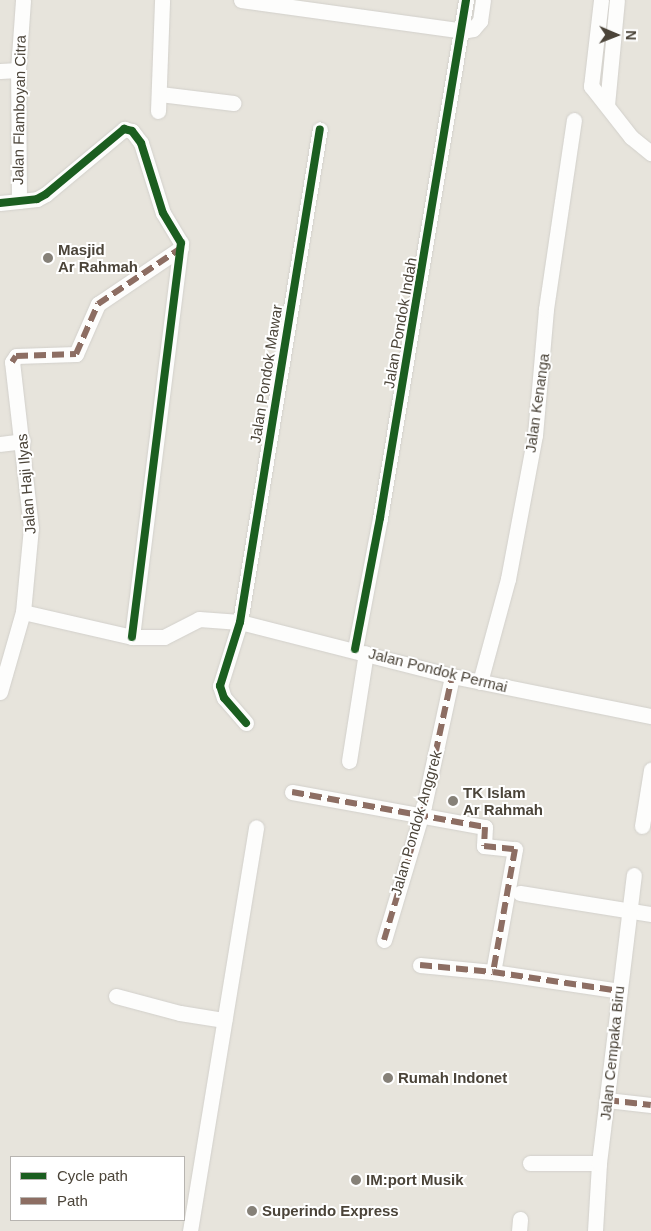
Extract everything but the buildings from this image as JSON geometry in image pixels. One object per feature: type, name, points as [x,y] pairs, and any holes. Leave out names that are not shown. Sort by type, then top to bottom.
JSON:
[{"type":"street","name":"Jalan Flamboyan Citra","points":[[0,203],[19,201],[18,70],[23,0]]},
{"type":"street","points":[[158,111],[162,0]]},
{"type":"street","points":[[241,0],[463,31],[473,30],[480,21],[484,0]]},
{"type":"street","name":"Jalan Pondok Indah","points":[[349,761],[361,651],[463,31],[466,0]]},
{"type":"street","points":[[601,0],[590,84],[631,137],[651,154]]},
{"type":"street","points":[[607,105],[616,0]]},
{"type":"street","points":[[0,71],[18,70]]},
{"type":"street","points":[[160,94],[234,103]]},
{"type":"street","name":"Jalan Kenanga","points":[[480,682],[508,579],[534,435],[546,340],[546,309],[574,120]]},
{"type":"street","points":[[19,201],[46,194],[124,128],[132,131],[141,143],[156,196],[182,248],[132,637]]},
{"type":"street","name":"Jalan Pondok Mawar","points":[[246,723],[220,691],[240,622],[320,130]]},
{"type":"street","name":"Jalan Haji Ilyas","points":[[0,692],[23,612],[31,528],[31,504],[23,467],[23,441],[12,362],[16,356],[76,354],[98,304],[182,248]]},
{"type":"street","points":[[0,444],[23,441]]},
{"type":"street","name":"Jalan Pondok Permai","points":[[23,612],[132,637],[164,637],[199,619],[240,622],[361,651],[452,676],[651,716]]},
{"type":"street","name":"Jalan Pondok Anggrek","points":[[384,940],[421,817],[452,676]]},
{"type":"street","points":[[642,826],[651,770]]},
{"type":"street","points":[[292,792],[421,817],[486,827],[484,846],[515,849],[493,972]]},
{"type":"street","points":[[190,1231],[256,827]]},
{"type":"street","name":"Jalan Cempaka Biru","points":[[595,1231],[599,1163],[634,875]]},
{"type":"street","points":[[520,893],[651,914]]},
{"type":"street","points":[[420,965],[493,972],[620,991]]},
{"type":"street","points":[[116,996],[180,1013],[224,1020]]},
{"type":"street","points":[[607,1100],[651,1105]]},
{"type":"street","points":[[530,1163],[599,1163]]},
{"type":"shaded area","points":[[0,0],[651,0],[651,1231],[0,1231]]},
{"type":"marked path","points":[[12,362],[16,356],[76,354],[98,304],[181,248]]},
{"type":"marked path","points":[[384,940],[424,806],[452,676]]},
{"type":"marked path","points":[[292,792],[485,827],[484,846],[515,849],[493,972],[620,991]]},
{"type":"marked path","points":[[420,965],[493,972]]},
{"type":"marked path","points":[[607,1100],[651,1105]]},
{"type":"cycle path","points":[[355,649],[380,518],[466,0]]},
{"type":"cycle path","points":[[0,203],[37,199],[46,194],[124,129],[132,131],[141,143],[163,213],[181,243],[132,637]]},
{"type":"cycle path","points":[[246,723],[224,698],[220,686],[240,622],[320,129]]},
{"type":"place","name":"Masjid Ar Rahmah","points":[[48,258]]},
{"type":"place","name":"TK Islam Ar Rahmah","points":[[453,801]]},
{"type":"place","name":"Rumah Indonet","points":[[388,1078]]},
{"type":"place","name":"IM:port Musik","points":[[356,1180]]},
{"type":"place","name":"Superindo Express","points":[[252,1211]]}]
